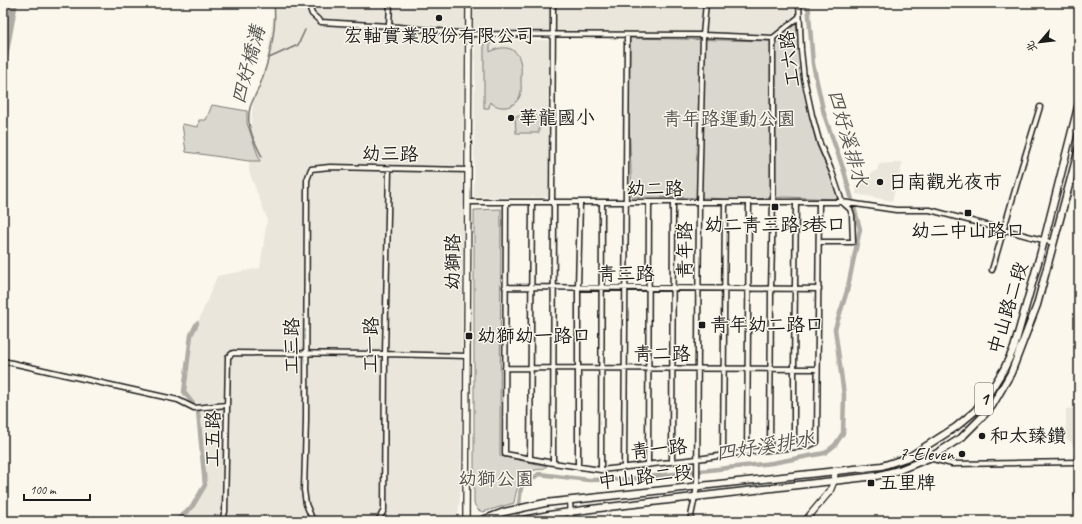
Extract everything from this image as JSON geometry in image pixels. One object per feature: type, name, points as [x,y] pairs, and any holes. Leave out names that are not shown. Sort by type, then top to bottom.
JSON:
[{"type":"main road","name":"中山路二段","points":[[480,521],[504,512],[570,500],[882,466],[909,457],[956,427],[975,411],[991,390],[1004,369],[1014,348],[1044,241],[1079,103]]},
{"type":"main road","name":"中山路二段","points":[[527,520],[570,511],[876,476],[899,470],[929,458],[961,438],[984,416],[992,406],[1011,373],[1037,304],[1079,148]]},
{"type":"main road","name":"1","points":[[518,521],[527,520]]},
{"type":"street","points":[[308,3],[312,14],[321,22],[389,26],[469,34],[703,35],[773,38],[799,17]]},
{"type":"street","points":[[389,26],[390,3]]},
{"type":"street","name":"幼獅路","points":[[466,521],[470,3]]},
{"type":"street","points":[[553,3],[553,463]]},
{"type":"street","name":"青年路","points":[[690,521],[697,487],[699,202],[703,35],[706,3]]},
{"type":"street","name":"工六路","points":[[799,3],[803,71],[812,115],[820,144],[832,172],[842,202],[850,209],[852,216],[853,242],[819,242]]},
{"type":"street","points":[[624,467],[627,35]]},
{"type":"street","points":[[770,449],[773,38]]},
{"type":"street","points":[[992,270],[1040,107]]},
{"type":"street","name":"幼三路","points":[[311,169],[330,167],[468,170]]},
{"type":"street","name":"工一路","points":[[378,521],[384,510],[385,354],[389,168]]},
{"type":"street","name":"工三路","points":[[311,169],[307,180],[304,490],[306,504],[313,521]]},
{"type":"street","name":"幼二路","points":[[468,202],[842,202],[896,210],[930,210],[1054,243]]},
{"type":"street","points":[[506,202],[506,368]]},
{"type":"street","points":[[530,459],[532,202]]},
{"type":"street","points":[[578,467],[578,288],[580,202]]},
{"type":"street","points":[[723,455],[725,202]]},
{"type":"street","points":[[747,452],[749,202]]},
{"type":"street","points":[[794,447],[796,202]]},
{"type":"street","points":[[818,369],[819,202]]},
{"type":"street","points":[[601,470],[602,203]]},
{"type":"street","points":[[648,465],[649,203]]},
{"type":"street","points":[[672,462],[673,203]]},
{"type":"street","name":"青三路","points":[[505,288],[819,289]]},
{"type":"street","name":"工五路","points":[[221,521],[225,512],[228,357],[233,352],[306,353]]},
{"type":"street","points":[[306,353],[467,356]]},
{"type":"street","points":[[3,360],[178,400],[194,408],[227,405]]},
{"type":"street","name":"青二路","points":[[506,368],[601,367],[672,369],[818,369]]},
{"type":"street","name":"青一路","points":[[506,368],[505,454],[601,470],[770,449],[808,446],[817,442],[818,369]]},
{"type":"street","points":[[924,448],[929,458],[952,464],[1079,462]]},
{"type":"street","points":[[805,521],[830,491],[834,481],[835,471]]},
{"type":"street","points":[[570,500],[571,521]]},
{"type":"shaded area","points":[[273,3],[795,3],[794,22],[769,35],[464,30],[461,483],[458,521],[180,521],[204,492],[205,452],[200,411],[186,398],[192,337],[217,276],[260,268],[267,219],[249,171],[251,126],[253,101],[266,66],[274,10]]},
{"type":"shaded area","name":"華龍國小","points":[[475,40],[549,40],[548,197],[474,197]]},
{"type":"shaded area","name":"日南觀光夜市","points":[[903,162],[892,201],[856,194],[856,185],[865,180],[874,171],[877,171],[879,164]]},
{"type":"shaded area","points":[[1079,408],[1079,453],[1070,441],[1066,439],[1066,409]]},
{"type":"green space","name":"青年路運動公園","points":[[796,23],[800,67],[810,118],[817,145],[829,172],[838,199],[785,197],[739,200],[632,197],[629,120],[630,38],[770,41]]},
{"type":"green space","points":[[484,42],[490,42],[490,52],[499,48],[508,48],[516,52],[518,56],[521,63],[521,94],[513,105],[501,107],[490,102],[489,108],[484,108]]},
{"type":"green space","points":[[212,105],[247,111],[247,123],[260,161],[249,161],[186,152],[182,124],[198,127],[199,120],[206,120]]},
{"type":"green space","points":[[515,116],[539,116],[539,133],[516,133]]},
{"type":"green space","name":"幼獅公園","points":[[501,209],[500,456],[547,466],[543,469],[535,470],[525,475],[516,492],[514,503],[483,512],[478,510],[474,504],[474,210]]},
{"type":"waterway","points":[[3,63],[14,3]]},
{"type":"waterway","name":"四好橋溝","points":[[262,157],[251,131],[249,111],[261,82],[270,53],[274,33],[274,3]]},
{"type":"waterway","name":"四好溪排水","points":[[517,521],[521,487],[539,474],[589,480],[630,479],[772,463],[825,453],[835,445],[843,433],[844,395],[835,329],[847,291],[860,229],[844,171],[824,114],[813,64],[808,3]]},
{"type":"waterway","points":[[269,58],[298,45],[305,30]]},
{"type":"waterway","name":"四好橋溝","points":[[194,405],[184,392],[191,335],[197,323]]},
{"type":"waterway","name":"四好橋溝","points":[[176,521],[192,507],[205,485],[198,411]]},
{"type":"waterway","points":[[1079,492],[1074,494],[1079,512]]},
{"type":"place","name":"宏軸實業股份有限公司","points":[[439,18]]},
{"type":"place","name":"華龍國小","points":[[511,118]]},
{"type":"place","name":"日南觀光夜市","points":[[880,182]]},
{"type":"place","name":"幼二青三路3巷口","points":[[775,207]]},
{"type":"place","name":"幼二中山路口","points":[[968,213]]},
{"type":"place","name":"青年幼二路口","points":[[702,325]]},
{"type":"place","name":"幼獅幼一路口","points":[[469,336]]},
{"type":"place","name":"和太臻鑽","points":[[982,436]]},
{"type":"place","name":"7-Eleven","points":[[962,454]]},
{"type":"place","name":"五里牌","points":[[871,483]]}]
